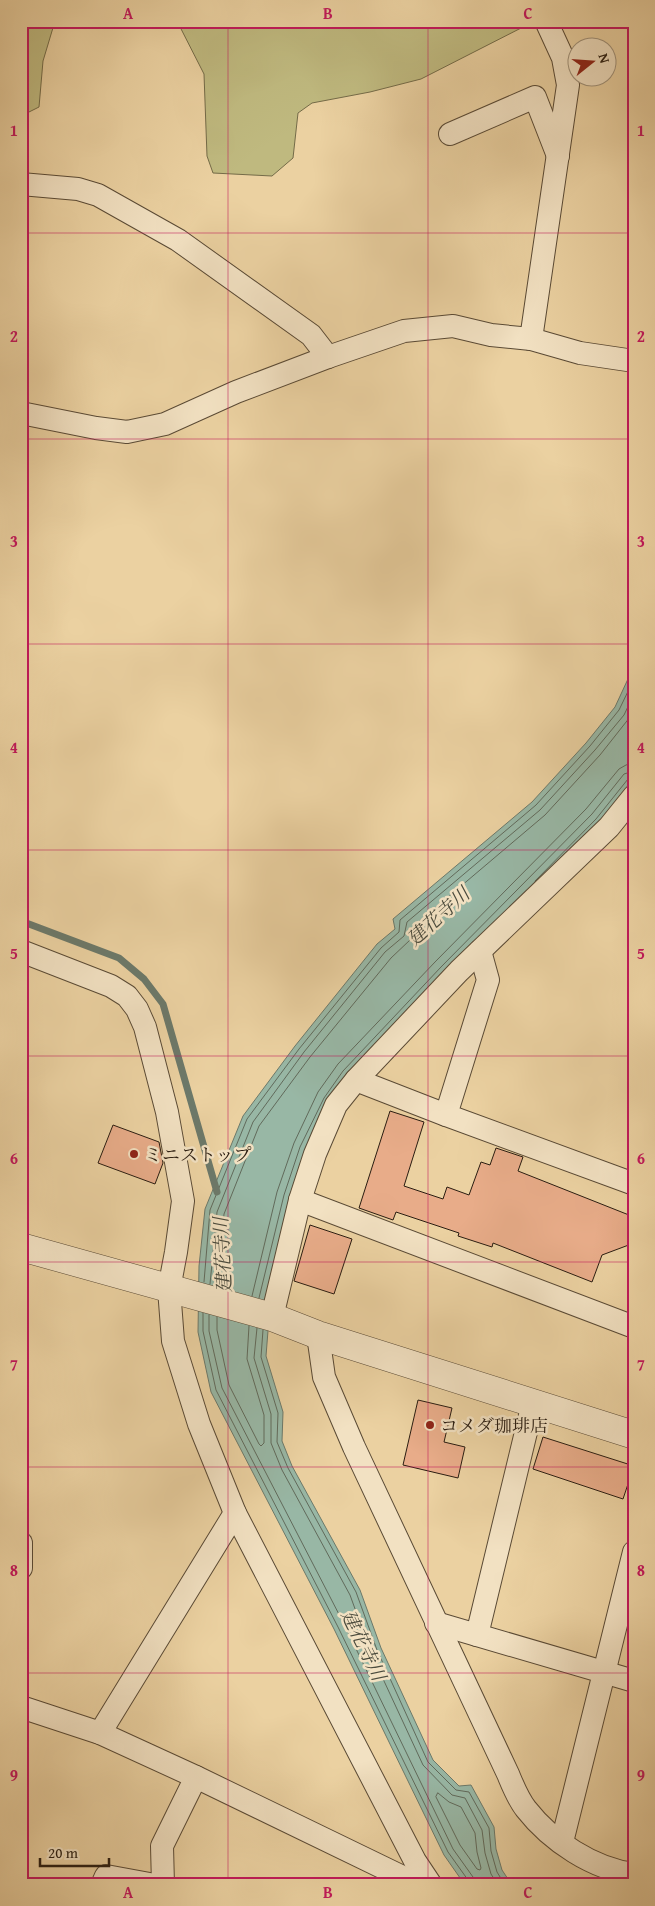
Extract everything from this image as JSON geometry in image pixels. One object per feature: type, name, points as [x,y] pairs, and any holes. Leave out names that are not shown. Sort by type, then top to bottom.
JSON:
[{"type":"street","points":[[531,339],[568,85],[563,58],[546,21]]},
{"type":"street","points":[[450,134],[535,97],[558,157]]},
{"type":"street","points":[[21,184],[78,189],[98,195],[178,240],[311,335],[328,357]]},
{"type":"street","points":[[21,413],[96,428],[127,432],[165,424],[236,392],[404,331],[452,326],[490,335],[531,339],[580,353],[634,361]]},
{"type":"street","points":[[272,1317],[300,1200],[315,1154],[336,1105],[356,1080],[480,951],[609,827],[634,796]]},
{"type":"street","points":[[21,951],[112,986],[126,996],[137,1009],[145,1027],[168,1112],[183,1201],[176,1252],[173,1341],[198,1424],[235,1513],[414,1861],[431,1885]]},
{"type":"street","points":[[446,1115],[488,980],[480,951]]},
{"type":"street","points":[[356,1080],[634,1184]]},
{"type":"street","points":[[300,1200],[634,1327]]},
{"type":"street","points":[[21,1247],[272,1317],[318,1335],[634,1435]]},
{"type":"street","points":[[318,1335],[324,1377],[354,1447],[525,1807],[542,1827],[587,1859],[612,1871],[634,1874]]},
{"type":"street","points":[[477,1635],[533,1403]]},
{"type":"street","points":[[100,1733],[235,1513]]},
{"type":"street","points":[[21,1543],[21,1568]]},
{"type":"street","points":[[562,1842],[634,1552]]},
{"type":"street","points":[[436,1623],[634,1681]]},
{"type":"street","points":[[21,1706],[100,1733],[196,1777],[419,1885]]},
{"type":"street","points":[[163,1885],[162,1846],[196,1777]]},
{"type":"street","points":[[102,1885],[106,1876],[155,1885]]},
{"type":"shaded area","points":[[21,21],[55,21],[43,61],[39,107],[21,116]]},
{"type":"shaded area","points":[[177,21],[526,21],[527,25],[421,79],[370,92],[312,103],[298,113],[293,158],[272,176],[213,173],[207,156],[204,74]]},
{"type":"water","name":"建花寺川","points":[[634,666],[634,780],[600,822],[352,1077],[271,1293],[266,1356],[283,1412],[282,1441],[292,1466],[360,1590],[381,1648],[433,1760],[459,1786],[471,1785],[494,1827],[496,1849],[502,1870],[512,1885],[465,1885],[444,1855],[334,1629],[211,1392],[198,1332],[199,1266],[205,1209],[243,1116],[295,1046],[377,944],[395,929],[393,919],[532,802],[586,743],[615,707]]},
{"type":"building","points":[[390,1111],[424,1122],[404,1186],[443,1199],[447,1187],[469,1195],[481,1162],[490,1165],[496,1148],[523,1157],[518,1171],[634,1217],[634,1243],[602,1255],[592,1282],[493,1243],[492,1247],[458,1236],[459,1233],[396,1212],[393,1220],[359,1208]]},
{"type":"building","name":"ミニストップ","points":[[113,1125],[159,1142],[163,1163],[155,1184],[98,1163]]},
{"type":"building","points":[[310,1225],[352,1239],[334,1294],[294,1281]]},
{"type":"building","name":"コメダ珈琲店","points":[[418,1400],[452,1408],[444,1442],[465,1447],[458,1478],[403,1465]]},
{"type":"building","points":[[543,1437],[634,1466],[623,1499],[533,1469]]},
{"type":"waterway","points":[[21,921],[119,958],[144,979],[163,1004],[217,1192]]},
{"type":"place","name":"ミニストップ","points":[[134,1154]]},
{"type":"place","name":"コメダ珈琲店","points":[[430,1425]]}]
